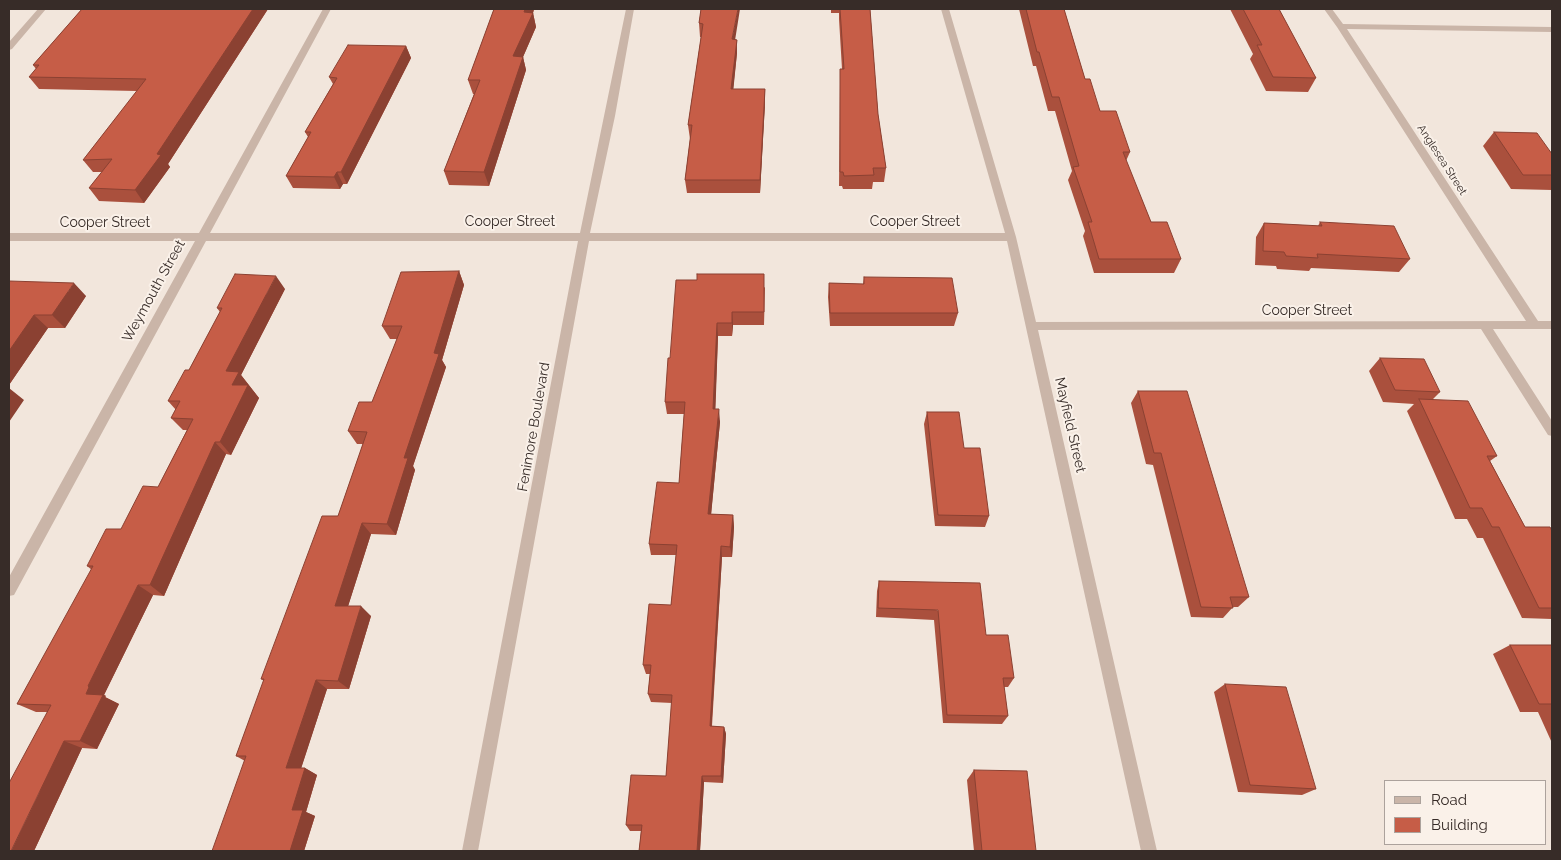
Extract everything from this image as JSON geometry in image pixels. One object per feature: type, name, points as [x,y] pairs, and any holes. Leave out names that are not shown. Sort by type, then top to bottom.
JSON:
[{"type":"street","points":[[9,47],[42,9]]},
{"type":"street","name":"Weymouth Street","points":[[9,590],[327,9]]},
{"type":"street","name":"Fenimore Boulevard","points":[[470,851],[584,237],[610,116],[630,9]]},
{"type":"street","name":"Mayfield Street","points":[[945,9],[1011,237],[1149,851]]},
{"type":"street","name":"Anglesea Street","points":[[1328,9],[1341,26],[1535,325]]},
{"type":"street","points":[[1341,26],[1552,29]]},
{"type":"street","name":"Cooper Street","points":[[9,237],[1011,237]]},
{"type":"street","name":"Cooper Street","points":[[1032,326],[1552,325]]},
{"type":"street","points":[[1485,326],[1552,431]]},
{"type":"building","points":[[82,9],[253,9],[157,154],[161,155],[135,190],[89,188],[112,159],[83,160],[146,79],[29,77],[39,65],[33,65]]},
{"type":"building","points":[[494,9],[525,9],[524,12],[533,13],[513,56],[523,57],[484,172],[444,171],[480,80],[468,80]]},
{"type":"building","points":[[701,9],[738,9],[732,39],[737,40],[731,89],[765,89],[760,180],[685,180],[692,125],[688,125],[703,24],[699,23]]},
{"type":"building","points":[[840,9],[870,9],[878,114],[886,168],[873,168],[874,175],[844,176],[843,172],[840,172],[840,69],[844,69]]},
{"type":"building","points":[[1026,9],[1064,9],[1085,79],[1090,79],[1100,111],[1116,111],[1130,152],[1123,152],[1151,222],[1167,222],[1181,259],[1099,259],[1088,222],[1092,222],[1073,167],[1079,166],[1059,97],[1052,97],[1039,52],[1037,52]]},
{"type":"building","points":[[1243,9],[1279,9],[1316,78],[1273,77],[1257,45],[1262,45]]},
{"type":"building","points":[[348,45],[406,46],[341,172],[337,172],[334,177],[286,176],[311,132],[305,132],[337,78],[329,77]]},
{"type":"building","points":[[1494,132],[1537,133],[1552,154],[1552,175],[1523,175]]},
{"type":"building","points":[[1320,222],[1394,226],[1410,259],[1317,254],[1318,258],[1286,256],[1284,252],[1263,251],[1264,223],[1322,226]]},
{"type":"building","points":[[459,271],[434,353],[439,354],[404,458],[408,458],[387,524],[362,523],[335,606],[361,606],[338,681],[316,680],[286,768],[305,768],[292,810],[303,810],[290,851],[212,851],[246,756],[236,756],[264,679],[261,679],[322,516],[338,516],[367,432],[348,431],[359,402],[372,402],[402,326],[382,326],[401,272]]},
{"type":"building","points":[[235,274],[276,276],[226,371],[239,372],[232,385],[248,385],[220,442],[215,442],[150,585],[138,585],[88,686],[86,694],[103,695],[80,741],[64,741],[11,851],[9,851],[9,783],[51,705],[17,704],[93,566],[87,566],[106,529],[121,529],[143,486],[158,487],[193,419],[171,418],[180,401],[168,401],[185,370],[189,370],[222,308],[217,308]]},
{"type":"building","points":[[697,274],[764,274],[764,312],[732,312],[732,323],[717,323],[713,409],[719,409],[708,514],[733,515],[730,547],[721,546],[710,726],[724,727],[721,776],[702,776],[697,851],[639,851],[642,825],[626,825],[631,775],[666,776],[672,695],[648,694],[651,665],[643,665],[649,604],[671,605],[677,545],[649,544],[657,482],[679,483],[685,402],[665,402],[676,280],[697,280]]},
{"type":"building","points":[[864,277],[952,278],[958,313],[830,313],[829,283],[864,284]]},
{"type":"building","points":[[9,281],[74,283],[52,315],[34,315],[9,351]]},
{"type":"building","points":[[1380,358],[1424,359],[1440,392],[1395,390]]},
{"type":"building","points":[[1138,391],[1187,391],[1249,597],[1230,597],[1233,608],[1201,607],[1161,453],[1154,453]]},
{"type":"building","points":[[1419,399],[1468,401],[1497,456],[1487,456],[1525,527],[1550,527],[1552,531],[1552,608],[1539,608],[1499,527],[1492,527],[1482,508],[1470,508]]},
{"type":"building","points":[[927,412],[959,412],[964,448],[980,448],[989,516],[938,515]]},
{"type":"building","points":[[879,581],[980,583],[986,635],[1008,635],[1014,678],[1003,678],[1008,716],[947,715],[938,610],[878,608]]},
{"type":"building","points":[[1510,645],[1552,645],[1552,704],[1539,704]]},
{"type":"building","points":[[1225,684],[1286,687],[1316,789],[1250,785]]},
{"type":"building","points":[[974,770],[1027,771],[1036,851],[982,851]]}]
